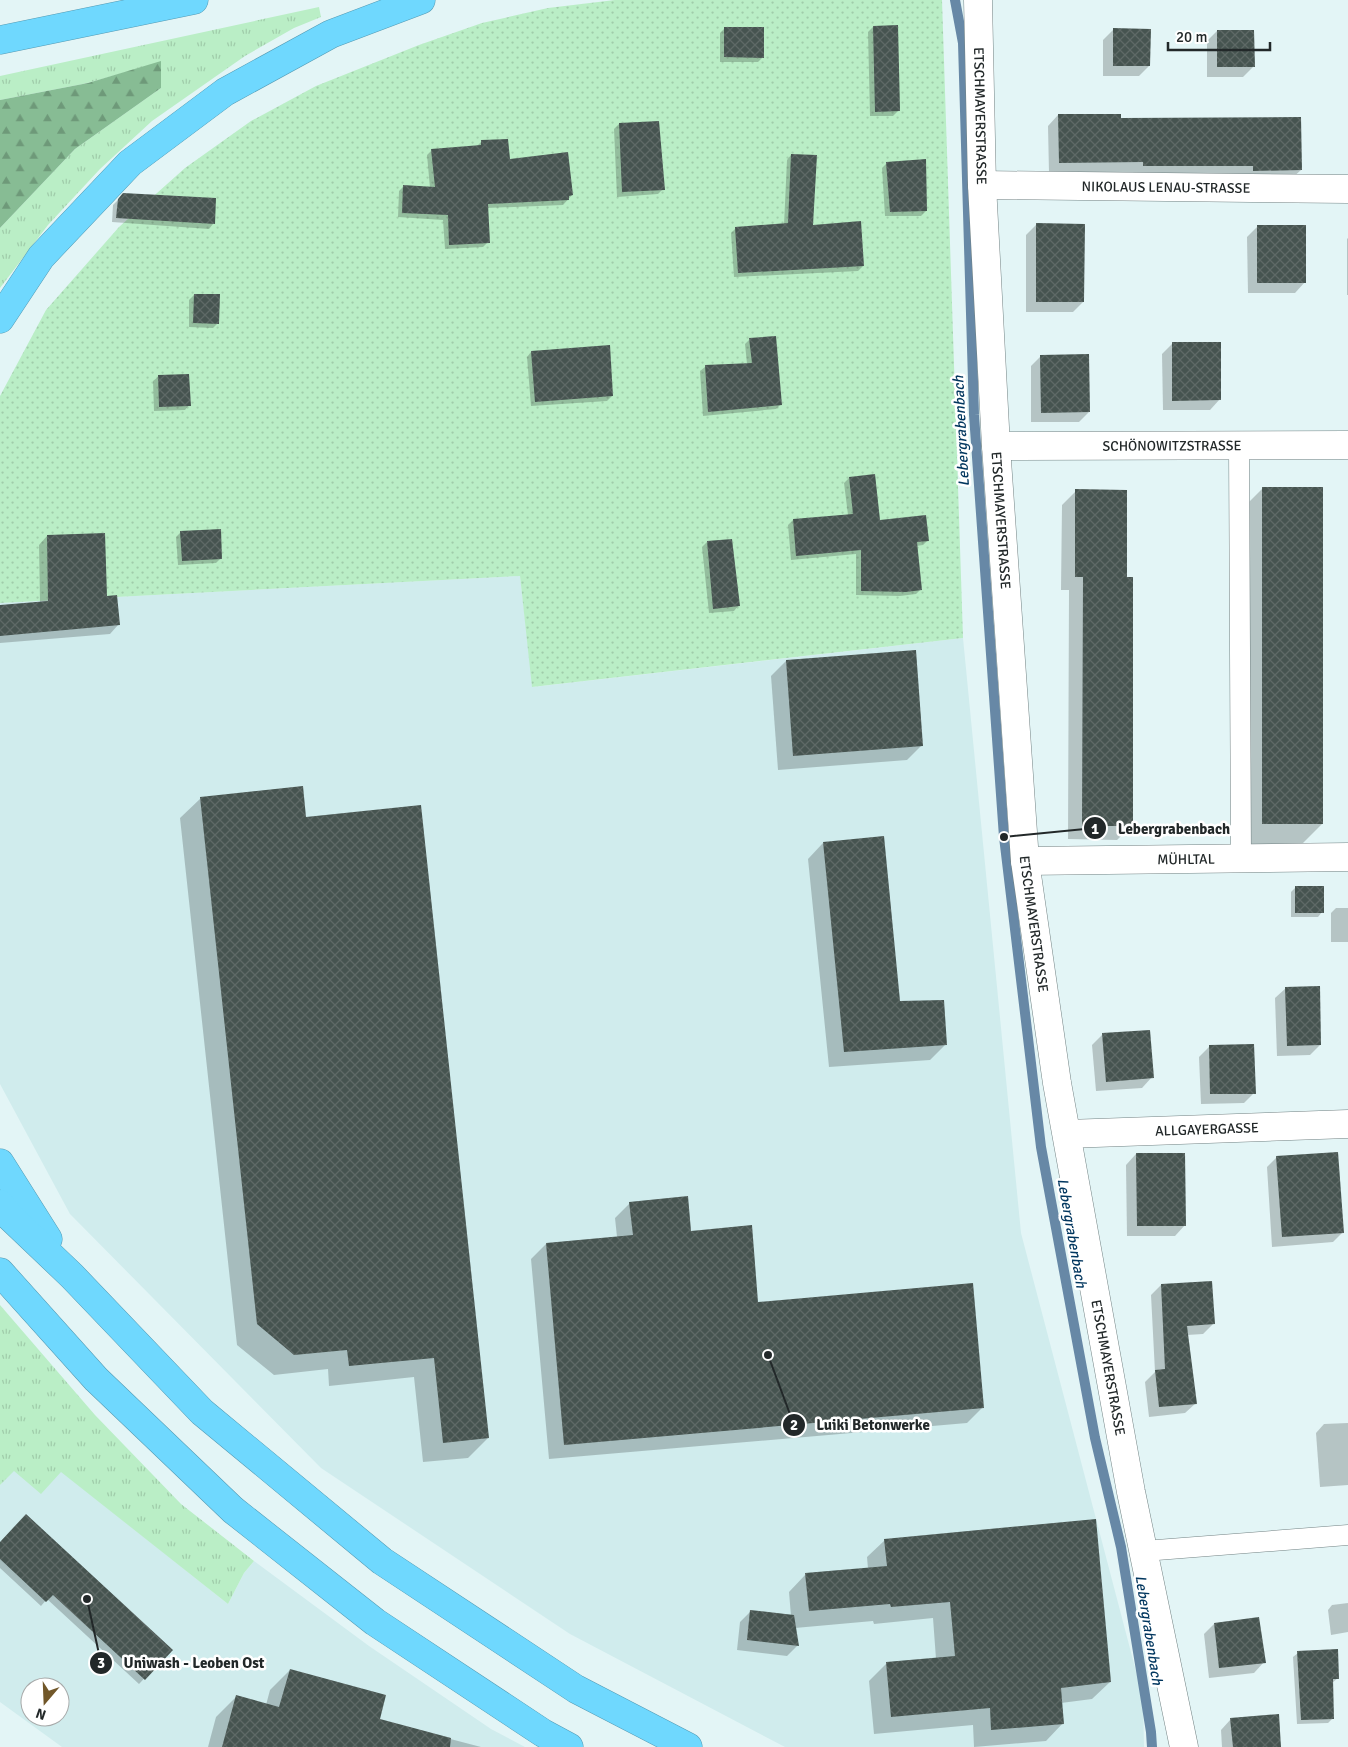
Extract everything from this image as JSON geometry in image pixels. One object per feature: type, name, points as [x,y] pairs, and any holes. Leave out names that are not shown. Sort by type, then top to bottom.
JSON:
[{"type":"highway","points":[[0,40],[194,0]]},
{"type":"highway","points":[[0,319],[41,257],[130,163],[226,92],[331,34],[421,0]]},
{"type":"highway","points":[[0,1163],[72,1276]]},
{"type":"highway","points":[[0,1204],[8,1215],[72,1276],[202,1412],[382,1561],[576,1689],[688,1747]]},
{"type":"highway","points":[[0,1272],[96,1379],[233,1510],[375,1622],[542,1733],[569,1747]]},
{"type":"street","name":"ETSCHMAYERSTRASSE","points":[[978,0],[982,185],[996,446],[1025,861],[1057,1082],[1132,1492],[1184,1747]]},
{"type":"street","name":"NIKOLAUS LENAU-STRASSE","points":[[982,185],[1348,189]]},
{"type":"street","name":"SCHÖNOWITZSTRASSE","points":[[996,446],[1348,445]]},
{"type":"street","name":"MÜHLTAL","points":[[1025,861],[1348,857]]},
{"type":"street","name":"ALLGAYERGASSE","points":[[1067,1134],[1348,1124]]},
{"type":"lane","points":[[1239,445],[1241,858]]},
{"type":"lane","points":[[1144,1551],[1348,1535]]},
{"type":"shaded area","points":[[520,576],[533,687],[963,638],[1021,1233],[1143,1698],[1144,1747],[785,1747],[570,1634],[321,1468],[70,1214],[0,1084],[0,603]]},
{"type":"shaded area","points":[[13,1471],[61,1471],[228,1604],[244,1573],[254,1561],[369,1646],[491,1729],[525,1747],[62,1747],[34,1727],[70,1727],[70,1677],[20,1677],[20,1717],[0,1702],[0,1485]]},
{"type":"green space","points":[[615,0],[942,0],[963,638],[532,687],[520,576],[0,603],[0,396],[46,310],[119,227],[185,168],[251,121],[316,86],[419,45],[482,23],[548,8]]},
{"type":"green space","points":[[319,7],[321,17],[294,28],[245,56],[152,121],[100,169],[48,225],[0,288],[0,228],[75,149],[161,88],[161,62],[88,83],[0,100],[0,76]]},
{"type":"green space","points":[[161,61],[161,88],[75,149],[0,228],[0,100],[88,83]]},
{"type":"green space","points":[[0,1305],[95,1415],[181,1504],[254,1561],[244,1573],[228,1604],[61,1472],[41,1494],[14,1471],[0,1485]]},
{"type":"building","points":[[898,25],[900,111],[875,112],[873,26]]},
{"type":"building","points":[[724,27],[764,27],[764,58],[724,57]]},
{"type":"building","points":[[1113,28],[1151,29],[1150,66],[1113,66]]},
{"type":"building","points":[[1217,30],[1254,30],[1255,67],[1217,67]]},
{"type":"building","points":[[1058,114],[1121,114],[1121,118],[1301,117],[1302,170],[1253,171],[1253,166],[1143,166],[1143,162],[1059,163]]},
{"type":"building","points":[[659,121],[665,190],[622,192],[619,123]]},
{"type":"building","points":[[508,139],[510,159],[568,152],[573,195],[569,196],[569,200],[488,204],[490,243],[449,245],[448,215],[402,213],[403,185],[435,187],[431,149],[481,145],[481,140]]},
{"type":"building","points":[[791,154],[817,155],[813,225],[861,221],[864,266],[738,273],[735,227],[788,223]]},
{"type":"building","points":[[926,159],[927,211],[890,212],[886,162]]},
{"type":"building","points":[[123,193],[216,198],[215,224],[116,218],[118,199]]},
{"type":"building","points":[[1036,223],[1085,224],[1084,302],[1036,302]]},
{"type":"building","points":[[1257,225],[1306,225],[1306,283],[1257,283]]},
{"type":"building","points":[[194,294],[220,294],[219,324],[193,323]]},
{"type":"building","points":[[776,336],[782,405],[708,412],[705,365],[752,363],[749,338]]},
{"type":"building","points":[[1172,342],[1221,342],[1221,400],[1172,401]]},
{"type":"building","points":[[610,345],[613,396],[535,402],[531,351]]},
{"type":"building","points":[[1089,354],[1090,412],[1041,413],[1040,355]]},
{"type":"building","points":[[189,374],[191,406],[159,407],[158,375]]},
{"type":"building","points":[[875,474],[880,520],[926,515],[929,541],[917,542],[922,590],[906,592],[861,591],[861,550],[796,556],[793,519],[853,514],[849,477]]},
{"type":"building","points":[[1262,487],[1323,487],[1323,824],[1262,824]]},
{"type":"building","points":[[1075,489],[1127,490],[1127,577],[1133,577],[1133,826],[1082,826],[1083,577],[1075,577]]},
{"type":"building","points":[[221,529],[222,559],[182,561],[180,531]]},
{"type":"building","points":[[105,533],[107,596],[117,595],[120,625],[0,636],[0,605],[48,601],[47,535]]},
{"type":"building","points":[[732,539],[740,606],[713,609],[707,541]]},
{"type":"building","points":[[916,650],[923,746],[793,756],[786,660]]},
{"type":"building","points":[[303,786],[306,817],[421,805],[489,1438],[443,1443],[434,1358],[349,1366],[347,1350],[294,1355],[257,1324],[200,797]]},
{"type":"building","points":[[884,836],[900,1001],[944,1000],[947,1045],[844,1052],[823,842]]},
{"type":"building","points":[[1295,886],[1324,886],[1324,913],[1295,913]]},
{"type":"building","points":[[1320,986],[1321,1045],[1287,1046],[1285,987]]},
{"type":"building","points":[[1150,1030],[1154,1078],[1106,1082],[1102,1033]]},
{"type":"building","points":[[1254,1044],[1256,1094],[1210,1094],[1209,1045]]},
{"type":"building","points":[[1338,1152],[1344,1233],[1282,1237],[1276,1156]]},
{"type":"building","points":[[1136,1153],[1185,1153],[1186,1226],[1137,1226]]},
{"type":"building","points":[[688,1196],[691,1231],[752,1225],[758,1302],[973,1283],[984,1408],[564,1445],[546,1243],[633,1235],[629,1202]]},
{"type":"building","points":[[1212,1281],[1215,1324],[1187,1326],[1197,1404],[1159,1407],[1155,1370],[1165,1369],[1161,1284]]},
{"type":"building","points":[[26,1514],[173,1650],[145,1680],[53,1595],[46,1602],[0,1559],[0,1542]]},
{"type":"building","points":[[1096,1519],[1111,1682],[1061,1688],[1064,1724],[991,1730],[990,1708],[891,1717],[886,1662],[955,1656],[950,1602],[891,1607],[890,1604],[809,1611],[805,1573],[887,1566],[884,1539]]},
{"type":"building","points":[[750,1610],[794,1615],[799,1646],[747,1640]]},
{"type":"building","points":[[1259,1617],[1266,1663],[1219,1668],[1214,1623]]},
{"type":"building","points":[[1338,1649],[1339,1679],[1333,1679],[1334,1719],[1301,1720],[1297,1651]]},
{"type":"building","points":[[290,1669],[386,1695],[380,1719],[451,1738],[450,1747],[222,1747],[236,1695],[279,1707]]},
{"type":"building","points":[[1279,1714],[1281,1747],[1233,1747],[1230,1718]]},
{"type":"waterway","name":"Lebergrabenbach","points":[[955,0],[963,43],[974,415],[1004,837],[1041,1147],[1095,1438],[1121,1547],[1152,1747]]},
{"type":"place","name":"Lebergrabenbach","points":[[1004,837]]},
{"type":"place","name":"Luiki Betonwerke","points":[[768,1355]]},
{"type":"place","name":"Uniwash - Leoben Ost","points":[[87,1599]]}]
